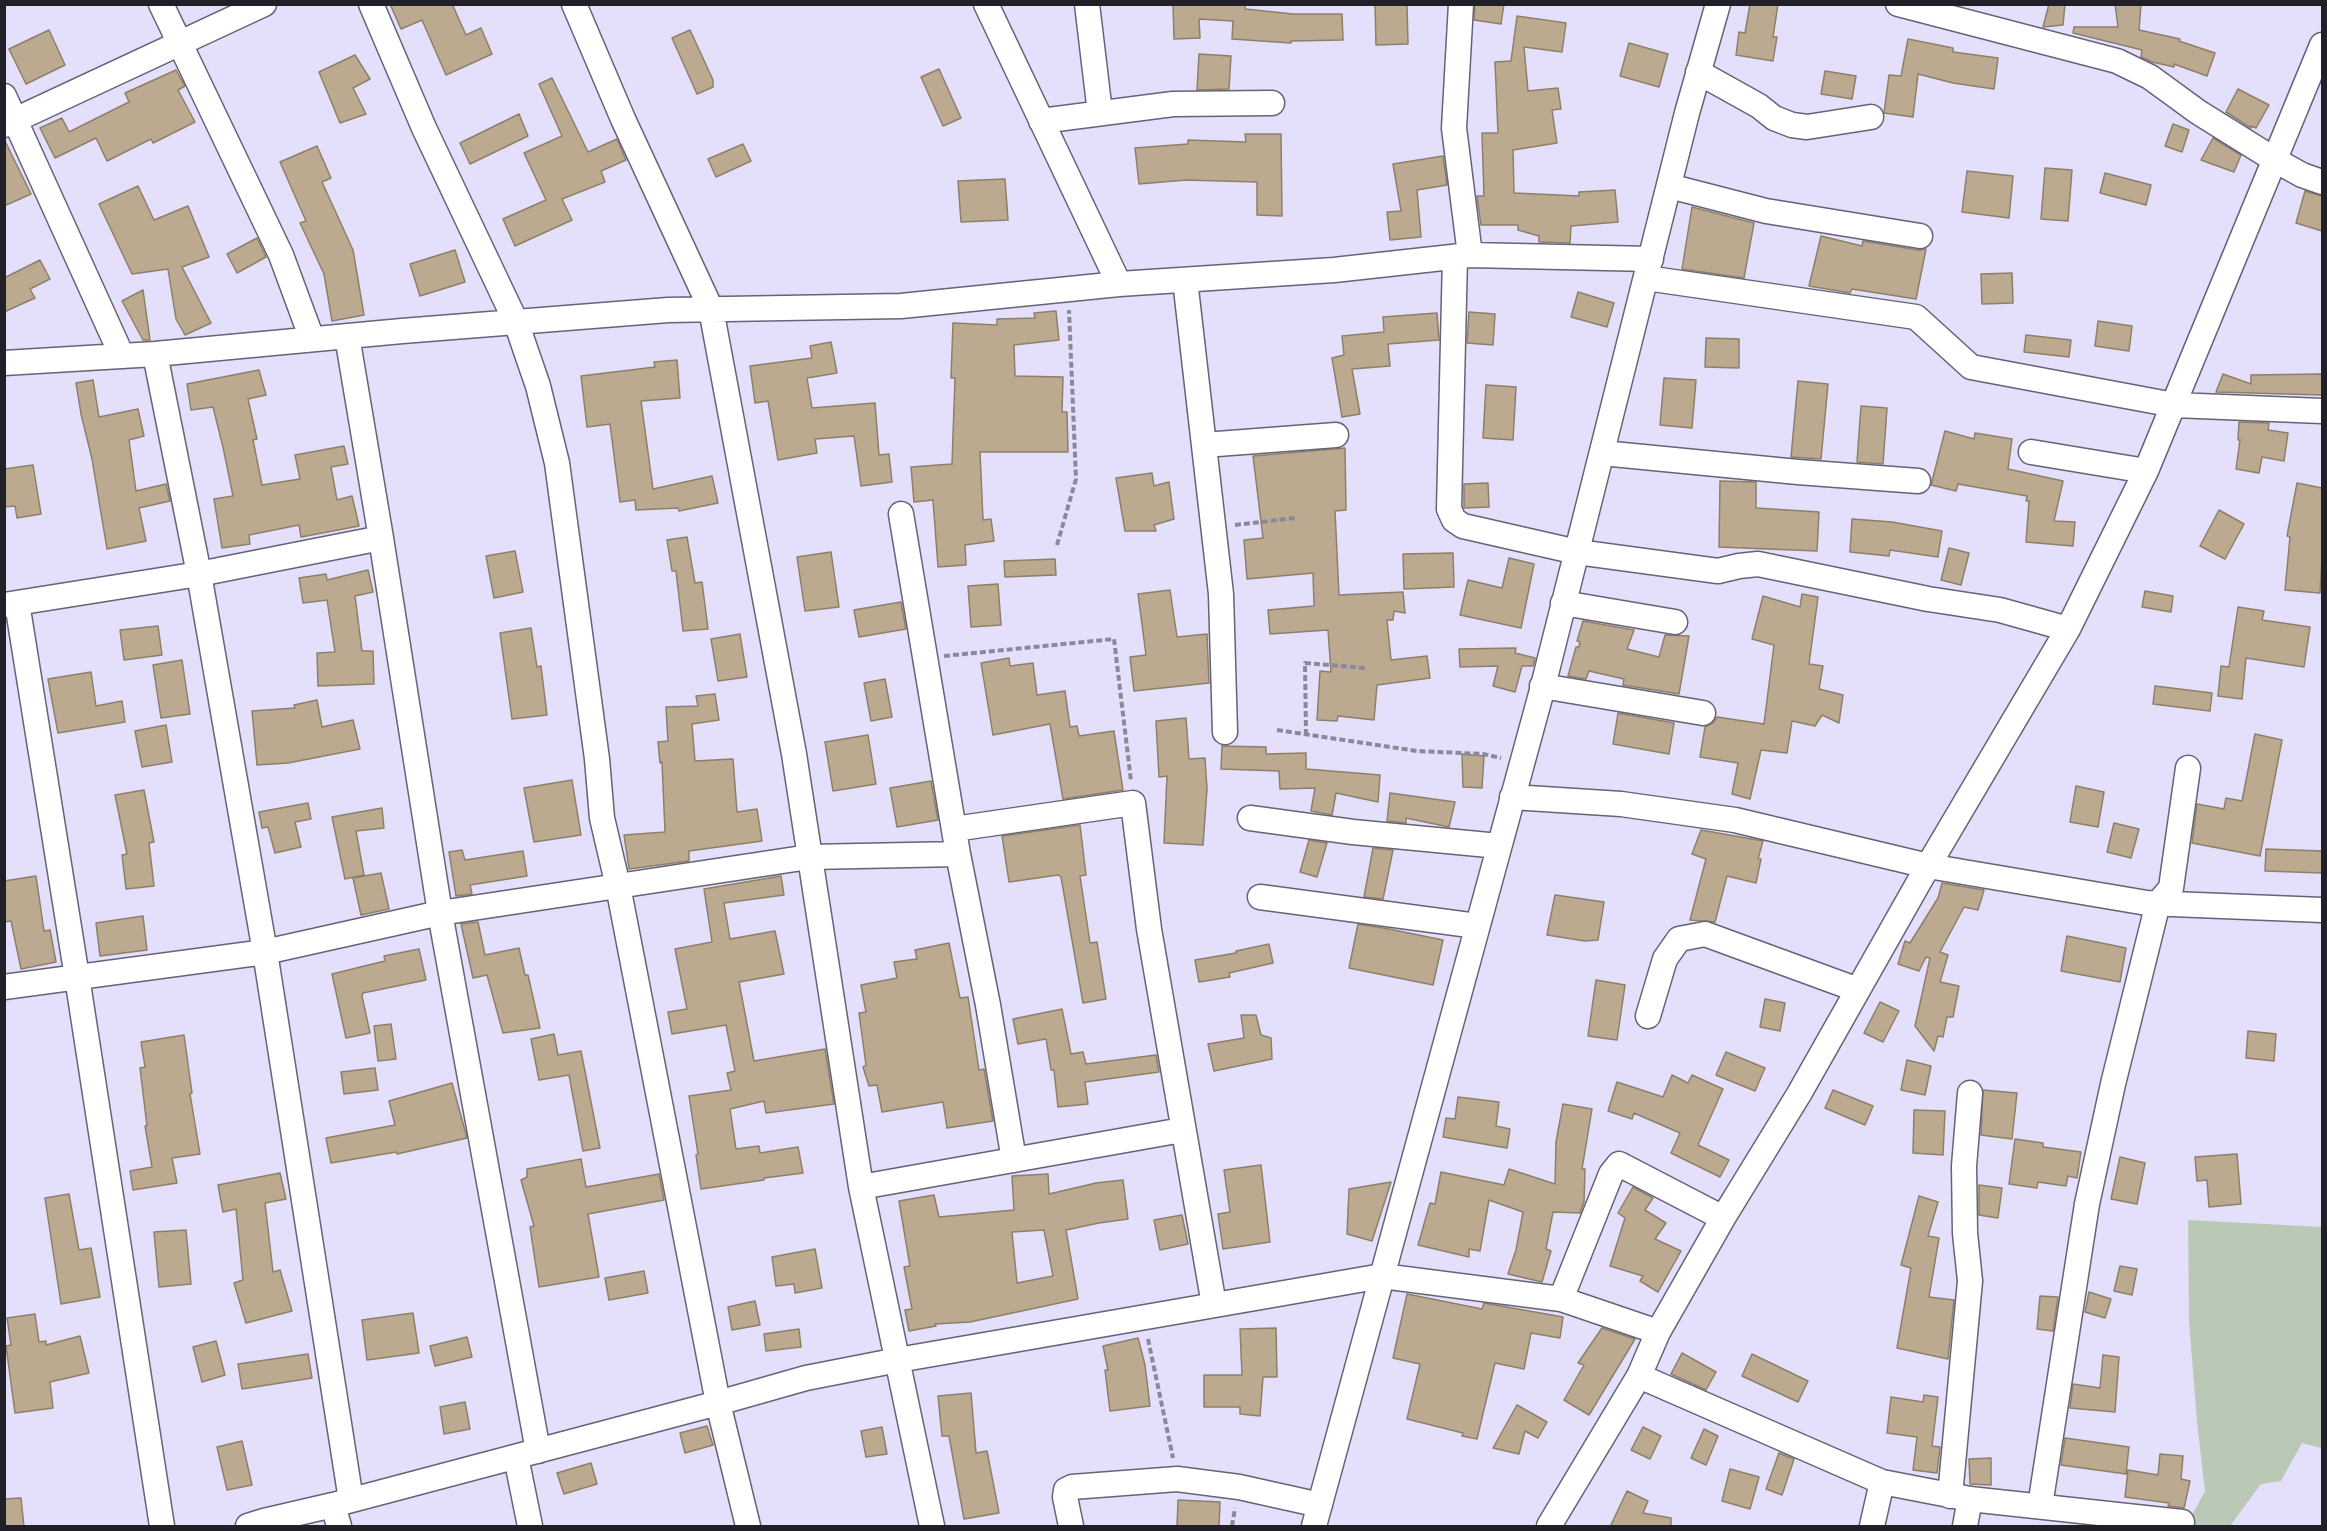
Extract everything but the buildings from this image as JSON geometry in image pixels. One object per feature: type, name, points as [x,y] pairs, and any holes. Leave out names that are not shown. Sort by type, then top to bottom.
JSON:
[{"type":"street","points":[[161,4],[281,255],[312,339]]},
{"type":"street","points":[[10,122],[264,4]]},
{"type":"street","points":[[370,4],[424,128],[516,322],[538,386],[557,463],[596,747],[602,818],[618,886],[718,1403],[748,1527]]},
{"type":"street","points":[[574,4],[623,119],[711,309],[794,754],[861,1187],[932,1527]]},
{"type":"street","points":[[986,4],[1119,284]]},
{"type":"street","points":[[1087,4],[1100,112]]},
{"type":"street","points":[[1461,4],[1454,128],[1462,256],[1449,509],[1454,520],[1463,526],[1576,552],[1718,571],[1758,564],[1928,599],[2000,610],[2068,629]]},
{"type":"street","points":[[1071,1527],[1065,1497],[1066,1490],[1072,1487],[1177,1479],[1239,1487],[1317,1516],[1522,762],[1698,72],[1718,4]]},
{"type":"street","points":[[1898,4],[2117,61],[2150,77],[2198,112],[2275,160],[2302,175],[2322,182]]},
{"type":"street","points":[[1549,1527],[1639,1376],[1658,1332],[1723,1218],[1799,1094],[1928,866],[2068,629],[2146,471],[2322,45]]},
{"type":"street","points":[[1698,72],[1759,106],[1774,118],[1792,124],[1807,127],[1871,117]]},
{"type":"street","points":[[4,96],[10,122],[122,356]]},
{"type":"street","points":[[1041,121],[1173,104],[1272,103]]},
{"type":"street","points":[[1669,186],[1766,211],[1920,236]]},
{"type":"street","points":[[4,363],[155,354],[668,310],[901,306],[1119,284],[1334,270],[1462,256],[1648,268],[1916,317],[1971,367],[2174,405],[2322,411]]},
{"type":"street","points":[[1185,280],[1221,594],[1225,732]]},
{"type":"street","points":[[346,336],[381,538],[527,1454],[530,1527]]},
{"type":"street","points":[[155,354],[199,574],[265,952],[341,1510]]},
{"type":"street","points":[[1204,445],[1336,435]]},
{"type":"street","points":[[2031,452],[2146,471]]},
{"type":"street","points":[[1602,453],[1918,481]]},
{"type":"street","points":[[902,514],[958,854],[988,1005],[1014,1160]]},
{"type":"street","points":[[162,1527],[77,977],[11,604],[199,574],[381,538]]},
{"type":"street","points":[[1563,603],[1675,622]]},
{"type":"street","points":[[1542,686],[1703,713]]},
{"type":"street","points":[[2040,1506],[2087,1204],[2113,1084],[2158,903],[2171,888],[2188,768]]},
{"type":"street","points":[[1512,797],[1621,804],[1735,820],[1928,866],[2158,903],[2322,909]]},
{"type":"street","points":[[954,829],[1133,803],[1149,929],[1214,1305]]},
{"type":"street","points":[[1250,818],[1353,832],[1499,846]]},
{"type":"street","points":[[4,987],[265,952],[440,913],[809,857],[958,854]]},
{"type":"street","points":[[1260,897],[1478,926]]},
{"type":"street","points":[[1648,1016],[1669,952],[1679,939],[1705,934],[1858,990]]},
{"type":"street","points":[[1965,1527],[1960,1498],[1970,1281],[1965,1233],[1964,1166],[1970,1093]]},
{"type":"street","points":[[861,1187],[1182,1130]]},
{"type":"street","points":[[1561,1299],[1611,1174],[1619,1164],[1723,1218]]},
{"type":"street","points":[[248,1527],[264,1521],[341,1510],[527,1454],[806,1378],[1382,1276],[1561,1299],[1658,1332]]},
{"type":"street","points":[[1639,1376],[1882,1482],[1960,1498],[2182,1522]]},
{"type":"street","points":[[1872,1527],[1882,1482]]},
{"type":"path","points":[[1057,545],[1076,479],[1068,289]]},
{"type":"path","points":[[1213,527],[1294,518]]},
{"type":"path","points":[[926,658],[1114,639],[1133,803]]},
{"type":"path","points":[[1306,735],[1305,663],[1365,668]]},
{"type":"path","points":[[1277,730],[1417,751],[1483,754],[1522,762]]},
{"type":"path","points":[[1144,1317],[1177,1479]]},
{"type":"green space","points":[[2188,1220],[2322,1227],[2322,1448],[2302,1443],[2281,1481],[2261,1484],[2230,1526],[2186,1526],[2205,1491],[2189,1321]]}]
